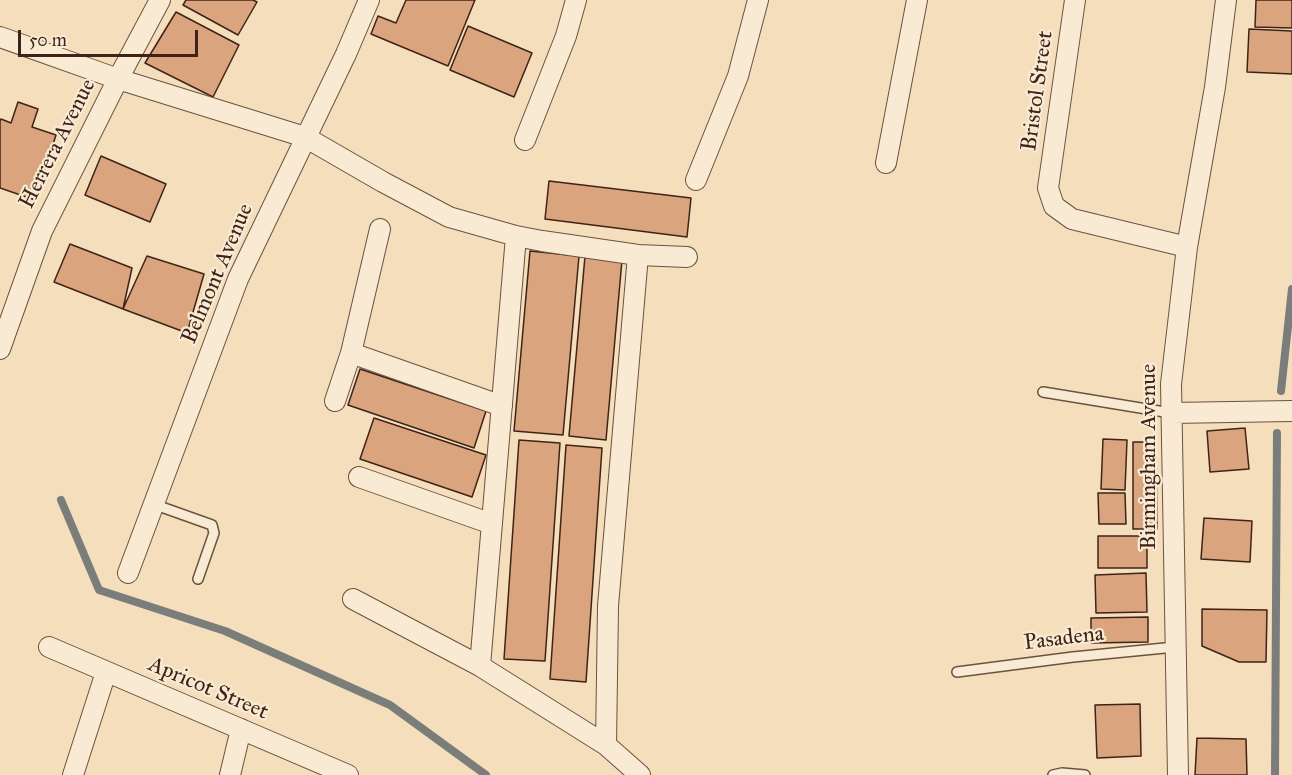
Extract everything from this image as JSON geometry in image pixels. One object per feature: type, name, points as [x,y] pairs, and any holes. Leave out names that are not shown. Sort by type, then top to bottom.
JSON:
[{"type":"street","name":"Herrera Avenue","points":[[0,349],[42,231],[160,0]]},
{"type":"street","name":"Belmont Avenue","points":[[128,573],[238,279],[346,54],[369,0]]},
{"type":"street","points":[[525,140],[566,36],[576,0]]},
{"type":"street","points":[[696,180],[738,76],[758,0]]},
{"type":"street","points":[[886,163],[917,0]]},
{"type":"street","name":"Bristol Street","points":[[1075,0],[1048,188],[1054,206],[1072,219],[1187,247]]},
{"type":"street","name":"Birmingham Avenue","points":[[1178,775],[1171,384],[1187,247],[1215,87],[1226,0]]},
{"type":"street","points":[[0,37],[118,79],[305,137],[383,182],[449,216],[516,236],[638,255],[687,257]]},
{"type":"street","points":[[334,401],[351,353],[380,229]]},
{"type":"street","points":[[480,666],[516,236]]},
{"type":"street","points":[[606,745],[608,606],[638,255]]},
{"type":"street","points":[[351,353],[502,405]]},
{"type":"street","points":[[1171,413],[1292,411]]},
{"type":"street","points":[[359,477],[492,524]]},
{"type":"street","points":[[353,599],[480,666],[606,745],[640,775]]},
{"type":"street","name":"Apricot Street","points":[[50,647],[348,775]]},
{"type":"street","points":[[73,775],[106,672]]},
{"type":"street","points":[[230,775],[241,729]]},
{"type":"lane","points":[[1043,392],[1171,413]]},
{"type":"lane","points":[[153,504],[212,525],[214,533],[198,579]]},
{"type":"lane","name":"Pasadena","points":[[957,672],[1175,647]]},
{"type":"lane","points":[[1053,775],[1062,773],[1085,775]]},
{"type":"building","points":[[186,0],[253,0],[257,2],[238,35],[183,5]]},
{"type":"building","points":[[406,0],[475,0],[448,66],[371,34],[378,16],[396,23]]},
{"type":"building","points":[[1256,0],[1292,0],[1292,28],[1255,27]]},
{"type":"building","points":[[176,12],[239,45],[213,97],[145,63]]},
{"type":"building","points":[[468,26],[532,53],[514,97],[450,70]]},
{"type":"building","points":[[1249,29],[1292,31],[1292,74],[1247,72]]},
{"type":"building","points":[[18,102],[38,109],[32,127],[56,135],[35,200],[0,188],[0,121],[1,119],[11,123]]},
{"type":"building","points":[[101,156],[166,184],[150,222],[85,195]]},
{"type":"building","points":[[549,181],[691,198],[687,237],[545,219]]},
{"type":"building","points":[[70,244],[132,268],[123,309],[54,282]]},
{"type":"building","points":[[530,251],[579,256],[563,435],[514,431]]},
{"type":"building","points":[[147,256],[204,274],[187,333],[123,309]]},
{"type":"building","points":[[585,256],[622,260],[606,440],[569,436]]},
{"type":"building","points":[[360,369],[486,411],[474,448],[348,405]]},
{"type":"building","points":[[374,418],[486,455],[472,497],[360,459]]},
{"type":"building","points":[[1245,428],[1249,469],[1210,472],[1207,431]]},
{"type":"building","points":[[1103,439],[1127,440],[1125,490],[1101,489]]},
{"type":"building","points":[[519,440],[560,443],[545,661],[504,659]]},
{"type":"building","points":[[1133,442],[1156,442],[1157,529],[1133,529]]},
{"type":"building","points":[[566,445],[602,448],[586,682],[550,679]]},
{"type":"building","points":[[1098,493],[1125,493],[1126,524],[1099,524]]},
{"type":"building","points":[[1204,518],[1252,521],[1250,562],[1201,559]]},
{"type":"building","points":[[1098,536],[1147,536],[1147,568],[1098,568]]},
{"type":"building","points":[[1146,573],[1147,612],[1096,613],[1095,575]]},
{"type":"building","points":[[1202,609],[1267,610],[1266,662],[1239,662],[1202,646]]},
{"type":"building","points":[[1148,617],[1148,642],[1091,643],[1091,618]]},
{"type":"building","points":[[1140,704],[1141,756],[1097,758],[1095,705]]},
{"type":"building","points":[[1197,738],[1246,739],[1247,775],[1195,775]]},
{"type":"waterway","points":[[1281,391],[1292,289]]},
{"type":"waterway","points":[[1275,775],[1277,433]]},
{"type":"waterway","points":[[61,500],[99,590],[225,631],[390,705],[486,775]]}]
